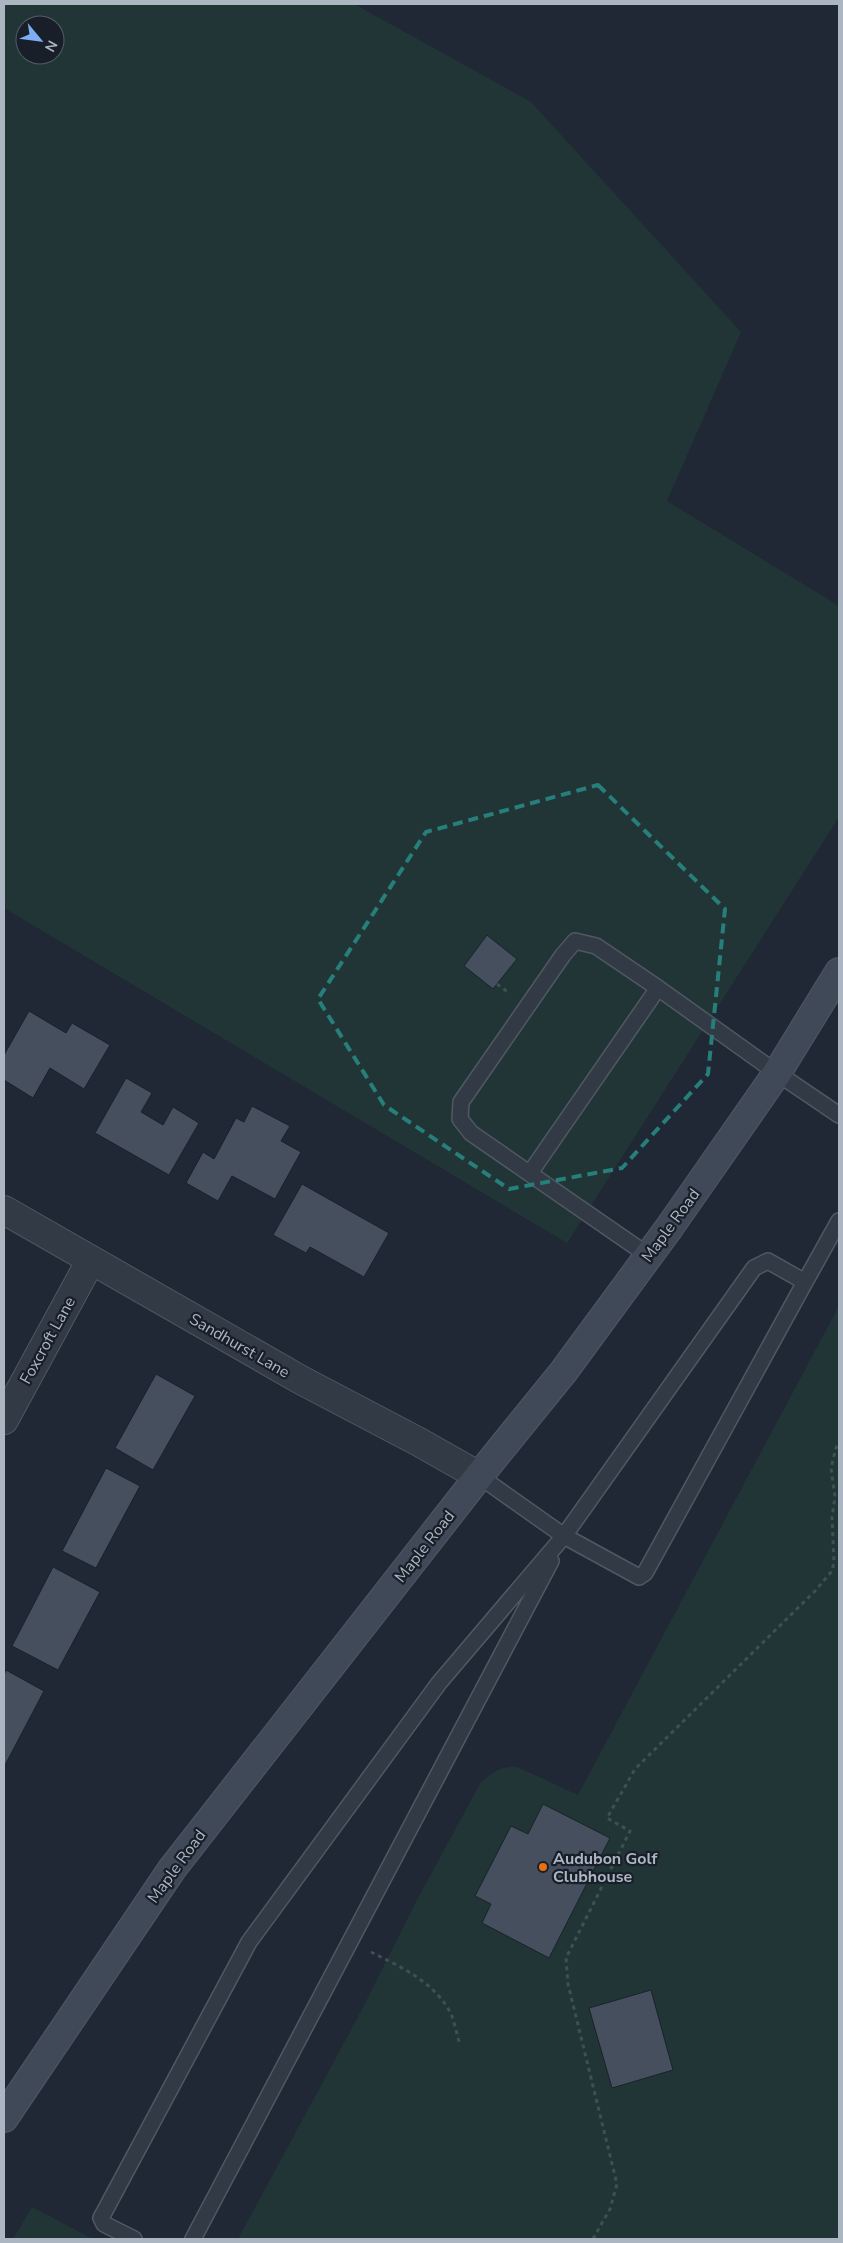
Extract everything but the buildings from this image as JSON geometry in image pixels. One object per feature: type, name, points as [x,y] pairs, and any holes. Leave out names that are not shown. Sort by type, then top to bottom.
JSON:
[{"type":"main road","name":"Maple Road","points":[[4,2118],[172,1869],[564,1370],[649,1256],[777,1073],[839,972]]},
{"type":"street","name":"Sandhurst Lane","points":[[4,1210],[301,1380],[479,1476]]},
{"type":"street","name":"Foxcroft Lane","points":[[4,1420],[91,1260]]},
{"type":"lane","points":[[649,1256],[471,1133],[460,1119],[462,1102],[558,962],[575,941],[596,946],[839,1115]]},
{"type":"lane","points":[[530,1173],[658,988]]},
{"type":"lane","points":[[479,1476],[564,1536],[639,1577],[645,1574],[839,1220]]},
{"type":"lane","points":[[134,2239],[104,2224],[102,2218],[249,1942],[439,1683],[564,1536],[754,1268],[768,1261],[805,1282]]},
{"type":"lane","points":[[194,2239],[564,1536]]},
{"type":"path","points":[[593,2239],[610,2209],[617,2184],[568,1984],[566,1958],[630,1831],[607,1818],[635,1769],[815,1591],[832,1571],[834,1562],[832,1516],[835,1497],[831,1468],[839,1442]]},
{"type":"path","points":[[835,1497],[839,1494]]},
{"type":"path","points":[[834,1562],[839,1562]]},
{"type":"path","points":[[351,1942],[404,1969],[429,1987],[451,2014],[460,2045]]},
{"type":"highlighted area","points":[[598,785],[725,909],[708,1074],[622,1168],[509,1189],[384,1105],[318,999],[426,832]]},
{"type":"shaded area","points":[[4,4],[354,4],[531,102],[741,332],[667,501],[839,606],[839,817],[567,1243],[4,908]]},
{"type":"shaded area","points":[[839,1306],[839,2239],[238,2239],[358,2017],[417,1900],[481,1782],[497,1771],[517,1767],[578,1795]]},
{"type":"shaded area","points":[[32,2207],[93,2239],[13,2239]]},
{"type":"place","name":"Audubon Golf Clubhouse","points":[[543,1867]]}]
